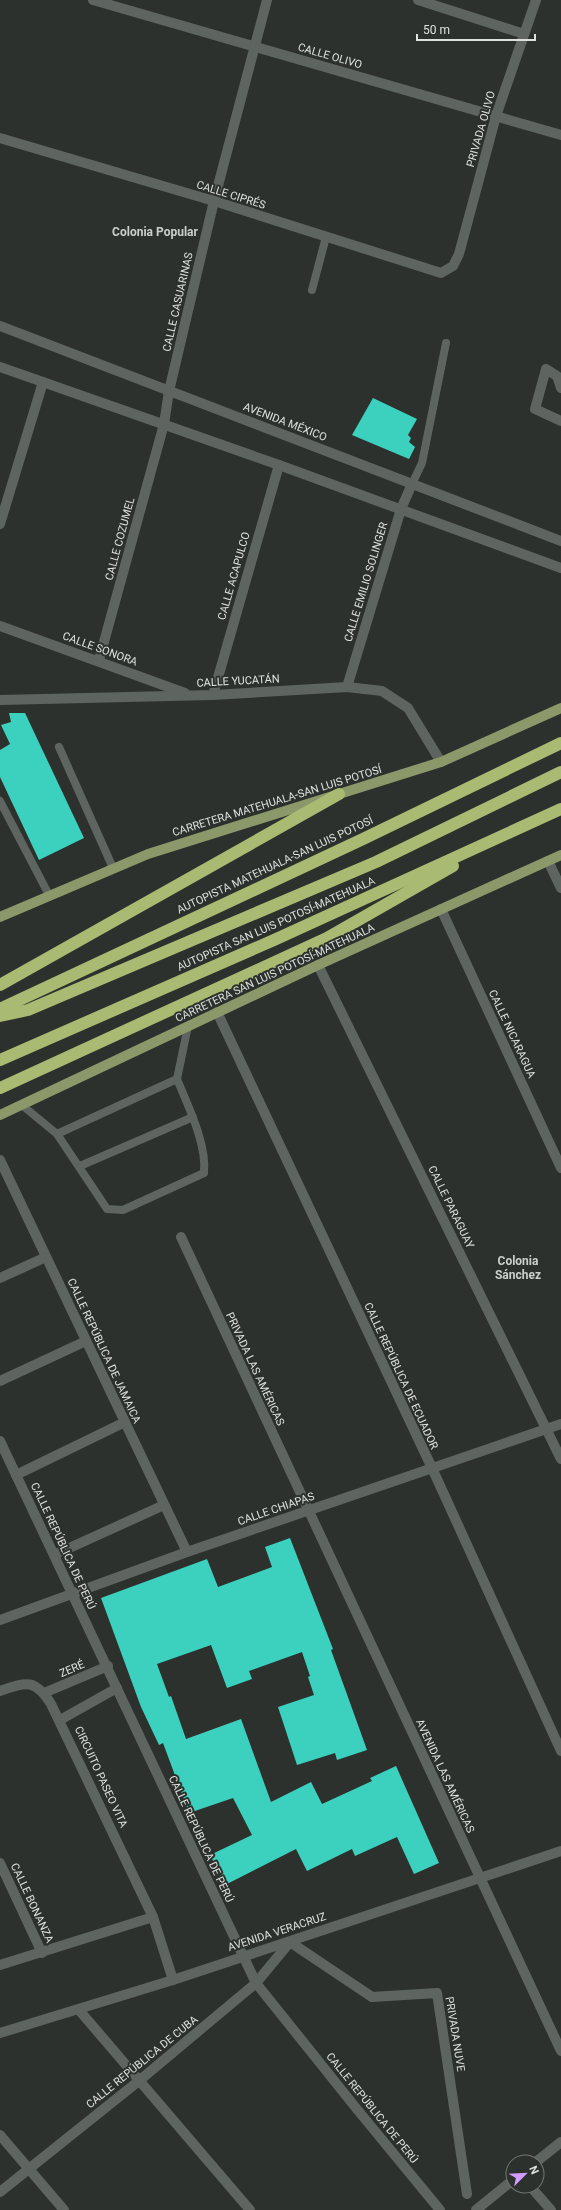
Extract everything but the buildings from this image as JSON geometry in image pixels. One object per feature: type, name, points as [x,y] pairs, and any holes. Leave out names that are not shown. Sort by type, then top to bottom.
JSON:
[{"type":"highway","name":"AUTOPISTA MATEHUALA-SAN LUIS POTOSÍ","points":[[0,1009],[561,743]]},
{"type":"highway","points":[[0,1016],[28,1010],[376,862],[561,772]]},
{"type":"highway","points":[[0,985],[339,794]]},
{"type":"highway","name":"AUTOPISTA SAN LUIS POTOSÍ-MATEHUALA","points":[[0,1060],[274,940],[561,809]]},
{"type":"highway","points":[[0,1088],[327,938],[518,829]]},
{"type":"main road","name":"CARRETERA MATEHUALA-SAN LUIS POTOSÍ","points":[[0,917],[148,854],[441,762],[561,708]]},
{"type":"main road","name":"CARRETERA SAN LUIS POTOSÍ-MATEHUALA","points":[[0,1115],[23,1106],[318,965],[561,855]]},
{"type":"street","name":"CALLE OLIVO","points":[[93,0],[561,135]]},
{"type":"street","name":"CALLE CASUARINAS","points":[[164,424],[169,390],[214,202],[267,0]]},
{"type":"street","points":[[418,0],[524,34]]},
{"type":"street","name":"PRIVADA OLIVO","points":[[452,266],[459,254],[496,116],[536,0]]},
{"type":"street","name":"CALLE CIPRÉS","points":[[0,138],[214,202],[441,273],[452,266]]},
{"type":"street","name":"AVENIDA MÉXICO","points":[[0,326],[561,541]]},
{"type":"street","points":[[0,367],[279,465],[561,568]]},
{"type":"street","points":[[561,388],[557,376],[546,369],[535,409],[561,421]]},
{"type":"street","points":[[0,524],[43,382]]},
{"type":"street","name":"CALLE COZUMEL","points":[[98,660],[164,424]]},
{"type":"street","name":"CALLE ACAPULCO","points":[[213,694],[279,465]]},
{"type":"street","name":"CALLE EMILIO SOLINGER","points":[[347,687],[401,509],[412,484]]},
{"type":"street","name":"CALLE SONORA","points":[[0,626],[98,660],[190,695]]},
{"type":"street","name":"CALLE YUCATÁN","points":[[0,700],[190,695],[347,687],[382,691],[408,708],[441,762]]},
{"type":"street","points":[[548,861],[561,888]]},
{"type":"street","name":"CALLE NICARAGUA","points":[[441,909],[561,1168]]},
{"type":"street","name":"CALLE PARAGUAY","points":[[318,965],[561,1459]]},
{"type":"street","name":"CALLE REPÚBLICA DE ECUADOR","points":[[217,1012],[432,1468],[561,1751]]},
{"type":"street","name":"CALLE REPÚBLICA DE JAMAICA","points":[[0,1160],[186,1552]]},
{"type":"street","name":"PRIVADA LAS AMÉRICAS","points":[[181,1237],[308,1511]]},
{"type":"street","points":[[0,1278],[46,1257]]},
{"type":"street","points":[[0,1381],[86,1340]]},
{"type":"street","points":[[16,1475],[125,1422]]},
{"type":"street","name":"CALLE CHIAPAS","points":[[0,1620],[72,1592],[186,1552],[561,1424]]},
{"type":"street","name":"CALLE REPÚBLICA DE PERÚ","points":[[0,1441],[108,1666],[256,1983],[440,2210]]},
{"type":"street","points":[[54,1555],[164,1505]]},
{"type":"street","name":"AVENIDA LAS AMÉRICAS","points":[[308,1511],[561,2051]]},
{"type":"street","name":"ZERÉ","points":[[44,1693],[108,1666]]},
{"type":"street","points":[[0,1691],[23,1683],[31,1684],[44,1693]]},
{"type":"street","points":[[60,1720],[117,1688]]},
{"type":"street","name":"CIRCUITO PASEO VITA","points":[[44,1693],[60,1720],[153,1917],[173,1980]]},
{"type":"street","name":"AVENIDA VERACRUZ","points":[[0,2033],[173,1980],[561,1851]]},
{"type":"street","name":"CALLE BONANZA","points":[[0,1863],[42,1953]]},
{"type":"street","points":[[0,1965],[153,1917]]},
{"type":"street","name":"CALLE REPÚBLICA DE CUBA","points":[[0,2192],[28,2168],[140,2080],[256,1983],[290,1942]]},
{"type":"street","name":"PRIVADA NUVE","points":[[290,1942],[372,1997],[437,1993],[467,2194]]},
{"type":"street","points":[[79,2010],[250,2210]]},
{"type":"street","points":[[0,2135],[64,2210]]},
{"type":"street","points":[[545,2155],[561,2142]]},
{"type":"street","points":[[476,2210],[505,2186]]},
{"type":"street","points":[[537,2194],[551,2210]]},
{"type":"lane","points":[[312,290],[326,237]]},
{"type":"lane","points":[[412,484],[422,463],[446,343]]},
{"type":"lane","points":[[59,747],[113,868]]},
{"type":"lane","points":[[0,801],[49,895]]},
{"type":"lane","points":[[23,1106],[57,1134],[107,1208],[123,1210],[204,1173],[205,1161],[193,1117],[177,1079],[188,1026]]},
{"type":"lane","points":[[57,1134],[177,1079]]},
{"type":"lane","points":[[80,1166],[193,1117]]},
{"type":"district","name":"Colonia Popular","points":[[155,232]]},
{"type":"district","name":"Colonia Sánchez","points":[[518,1268]]}]
